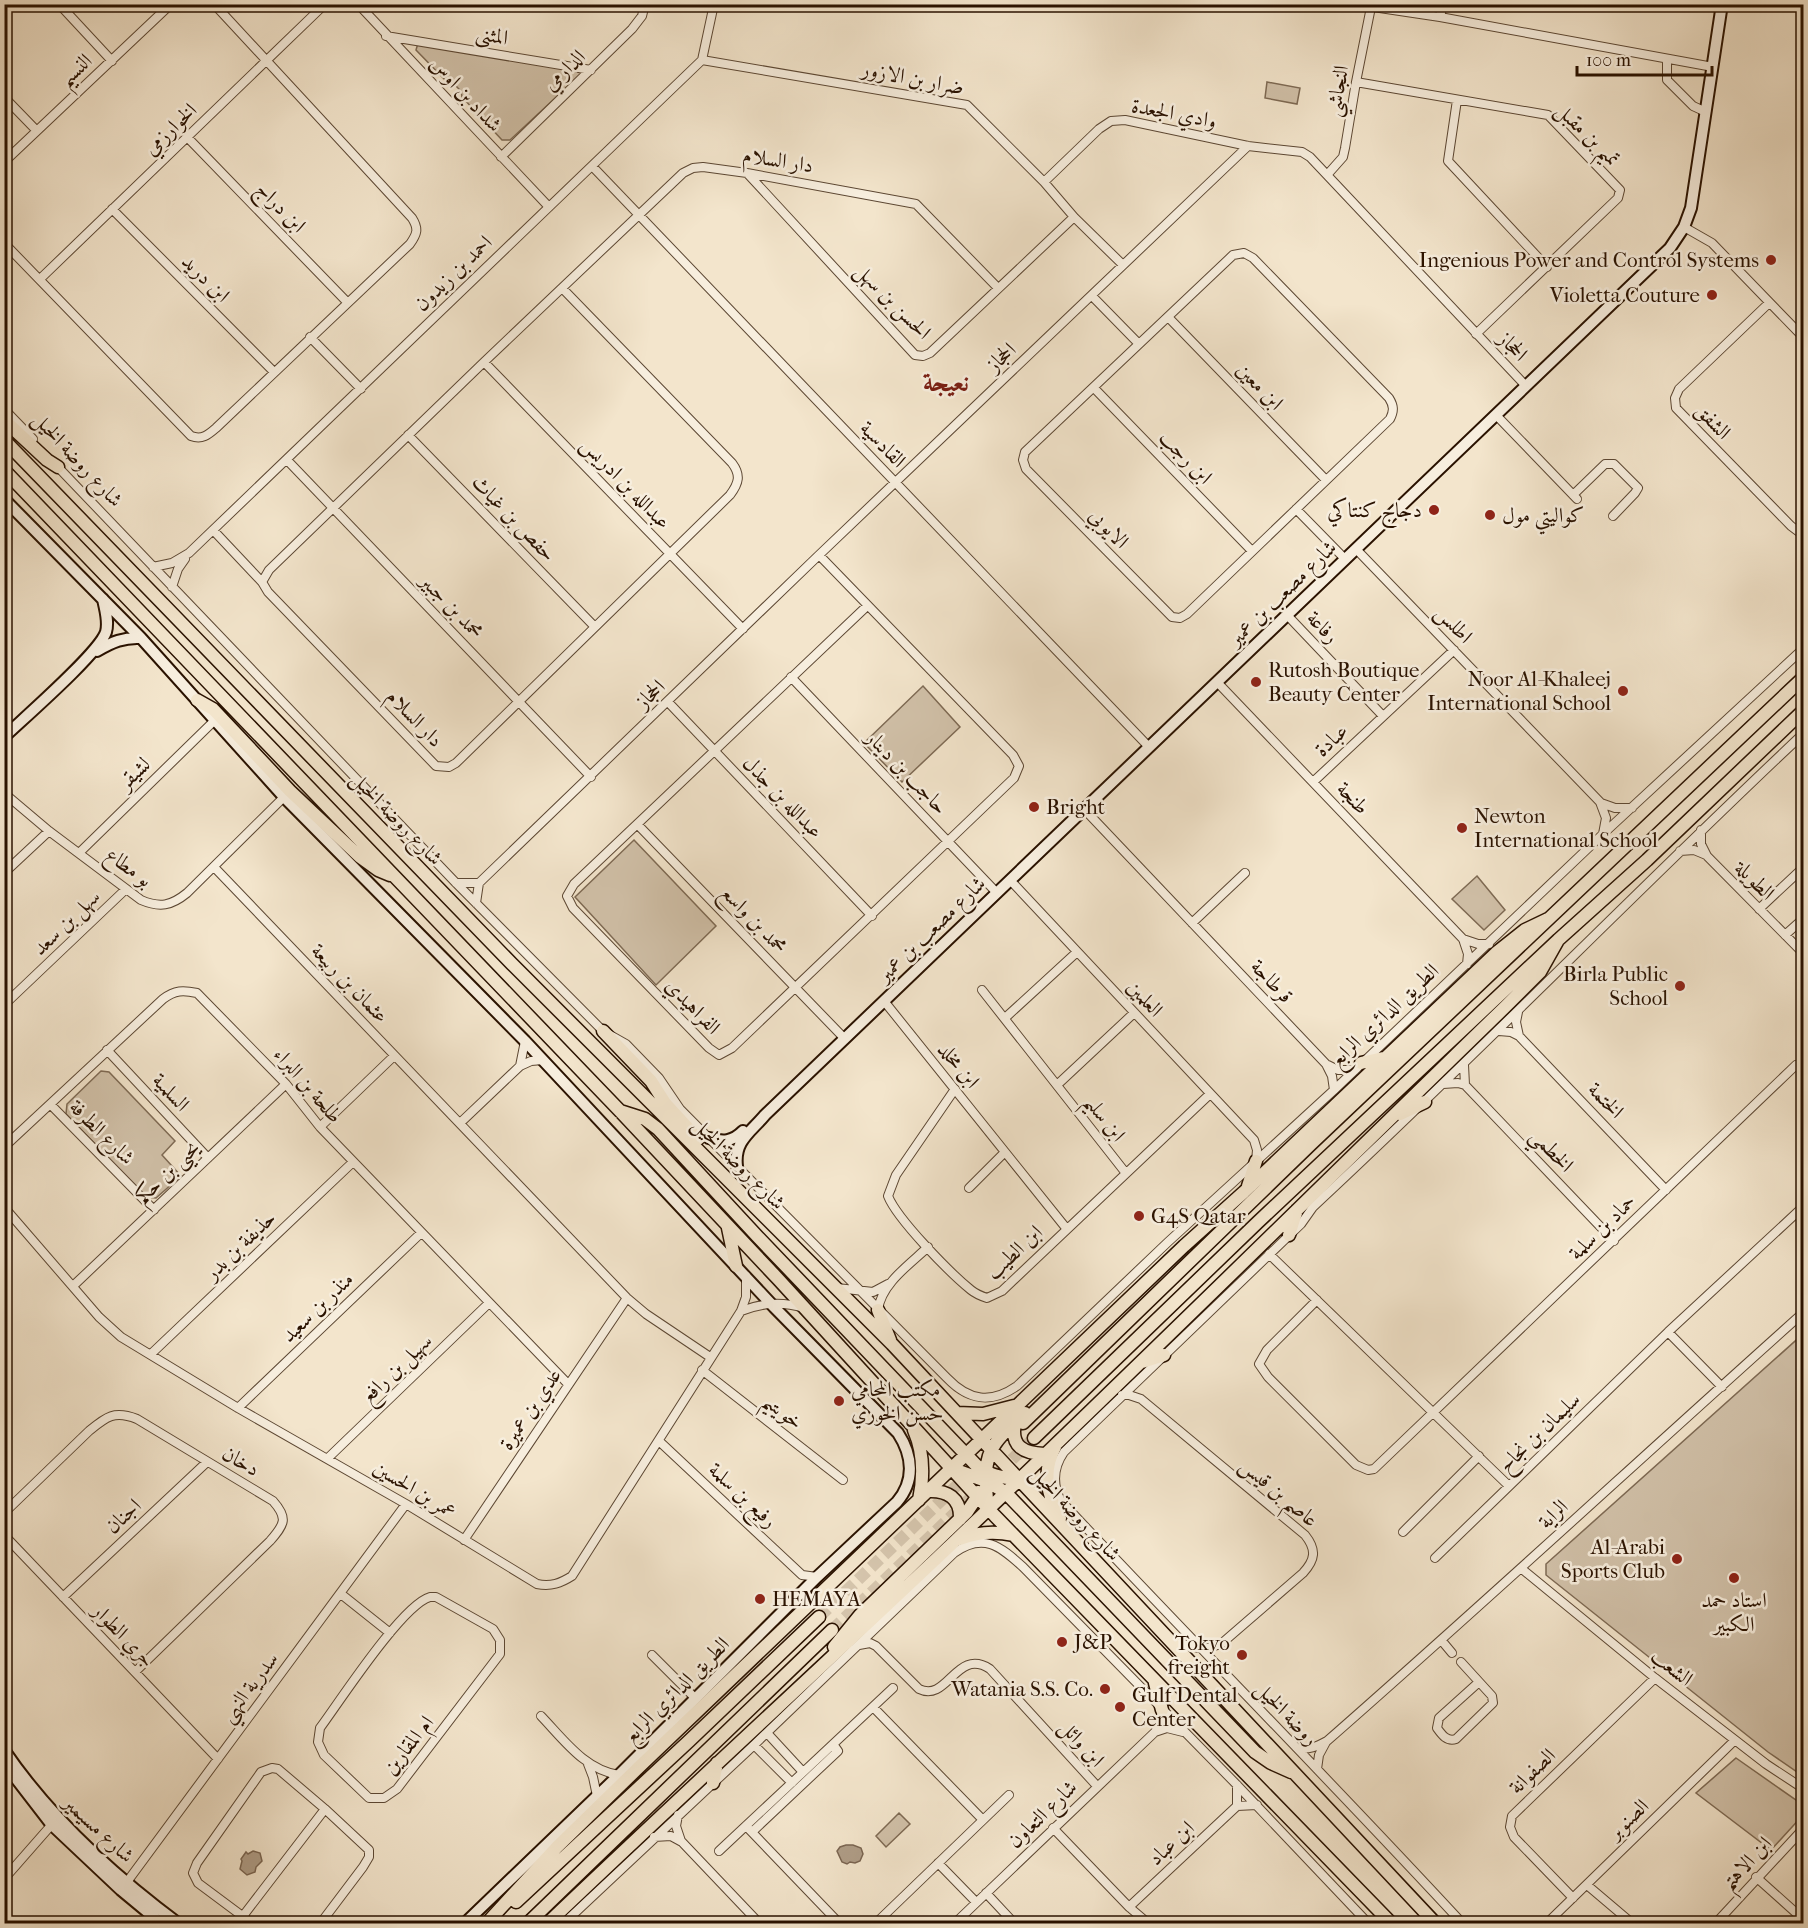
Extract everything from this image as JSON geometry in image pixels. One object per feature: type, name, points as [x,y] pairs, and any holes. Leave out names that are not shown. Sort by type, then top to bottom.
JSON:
[{"type":"main road","points":[[4,420],[58,467]]},
{"type":"main road","name":"شارع روضة الخيل","points":[[4,440],[512,964],[892,1344],[1433,1920]]},
{"type":"main road","name":"شارع روضة الخيل","points":[[4,470],[620,1111],[988,1509],[1392,1923]]},
{"type":"main road","name":"الطريق الدائري الرابع","points":[[1019,1423],[1803,677]]},
{"type":"main road","points":[[197,700],[213,710],[290,790],[360,857],[378,870],[396,877]]},
{"type":"main road","points":[[1034,1438],[1258,1222],[1558,940],[1647,860],[1803,710]]},
{"type":"main road","points":[[486,1923],[542,1863],[689,1719],[1154,1275],[1505,945],[1525,930],[1548,919]]},
{"type":"main road","points":[[547,1923],[988,1509],[1297,1210],[1531,980],[1547,962],[1558,940]]},
{"type":"main road","points":[[603,1031],[651,1081],[669,1107],[713,1156],[729,1181]]},
{"type":"main road","points":[[1358,1066],[1386,1057]]},
{"type":"main road","points":[[1390,1119],[1425,1102]]},
{"type":"main road","points":[[620,1111],[645,1119],[658,1129],[983,1475],[1005,1492],[1255,1752],[1271,1763],[1295,1773]]},
{"type":"main road","points":[[1244,1192],[1250,1182],[1256,1161]]},
{"type":"main road","points":[[1289,1235],[1297,1210]]},
{"type":"main road","points":[[728,1227],[736,1266]]},
{"type":"main road","points":[[824,1664],[847,1629],[960,1519],[977,1497],[995,1443],[1019,1423],[1127,1315],[1143,1295],[1154,1275]]},
{"type":"main road","points":[[879,1310],[892,1344]]},
{"type":"main road","points":[[1136,1365],[1164,1355]]},
{"type":"main road","points":[[957,1413],[983,1414],[1019,1405]]},
{"type":"main road","points":[[1019,1423],[1013,1431],[1014,1440],[1019,1447],[1026,1452],[1044,1454]]},
{"type":"main road","points":[[911,1424],[921,1454],[922,1486],[919,1500]]},
{"type":"main road","points":[[1065,1434],[1051,1456],[1047,1480],[1048,1494],[1066,1530]]},
{"type":"main road","points":[[982,1440],[983,1475],[988,1509]]},
{"type":"main road","points":[[952,1468],[1018,1480]]},
{"type":"main road","points":[[928,1491],[945,1492],[952,1496],[960,1510],[960,1519]]},
{"type":"main road","points":[[951,1544],[981,1533],[1013,1535]]},
{"type":"main road","points":[[492,1923],[689,1742],[819,1617]]},
{"type":"main road","points":[[527,1923],[832,1630]]},
{"type":"main road","points":[[1153,1679],[1162,1710]]},
{"type":"main road","points":[[786,1700],[803,1698]]},
{"type":"main road","points":[[713,1783],[717,1763]]},
{"type":"main road","points":[[1433,1920],[1443,1923]]},
{"type":"street","points":[[59,4],[112,61]]},
{"type":"street","name":"النسيم","points":[[4,162],[171,4]]},
{"type":"street","points":[[4,243],[191,436],[197,438],[207,436],[410,244],[417,232],[417,225],[213,4]]},
{"type":"street","name":"الخوارزمي","points":[[40,279],[325,4]]},
{"type":"street","name":"شداد بن اوس","points":[[358,4],[549,207]]},
{"type":"street","name":"الدارمي","points":[[501,157],[632,29],[642,16],[645,4]]},
{"type":"street","points":[[702,60],[714,4]]},
{"type":"street","points":[[1353,4],[1440,17],[1713,67]]},
{"type":"street","points":[[1440,17],[1443,4]]},
{"type":"street","name":"شارع مصعب بن عمير","points":[[737,1166],[738,1145],[765,1115],[1670,248],[1684,227],[1691,208],[1722,4]]},
{"type":"street","name":"النجاشي","points":[[1327,175],[1343,157],[1371,7]]},
{"type":"street","name":"المثنى","points":[[386,36],[591,70]]},
{"type":"street","points":[[1667,58],[1667,80],[1693,106],[1706,112]]},
{"type":"street","name":"احمد بن زيدون","points":[[172,587],[178,569],[189,553],[702,60]]},
{"type":"street","name":"ضرار بن الازور","points":[[702,60],[967,105],[1123,266]]},
{"type":"street","name":"تميم بن مقبل","points":[[1356,82],[1548,115],[1620,190],[1618,198],[1476,334]]},
{"type":"street","points":[[4,97],[37,131]]},
{"type":"street","points":[[1457,100],[1448,161],[1547,267]]},
{"type":"street","name":"وادي الجعدة","points":[[1044,182],[1099,129],[1111,121],[1125,120],[1248,146]]},
{"type":"street","name":"ابن دراج","points":[[188,138],[347,302]]},
{"type":"street","name":"الحجاز","points":[[479,883],[1248,146],[1302,152],[1310,158],[1526,386]]},
{"type":"street","name":"القادسية","points":[[592,166],[1149,747]]},
{"type":"street","name":"دار السلام","points":[[562,288],[737,470],[739,478],[730,495],[456,763],[449,767],[436,766],[268,592],[262,582],[269,570],[332,508],[484,362],[683,173],[693,168],[747,172],[916,204],[998,288]]},
{"type":"street","name":"الحسن بن سهل","points":[[747,172],[915,355],[923,356],[930,352],[1074,217]]},
{"type":"street","name":"ابن دريد","points":[[112,209],[274,372]]},
{"type":"street","points":[[1684,227],[1712,243],[1803,338]]},
{"type":"street","name":"الايوبي","points":[[1244,253],[1253,258],[1389,398],[1394,412],[1390,419],[1252,552],[1180,618],[1172,616],[1026,469],[1023,460],[1025,452],[1167,317],[1233,255],[1244,253]]},
{"type":"street","points":[[1092,296],[1139,344]]},
{"type":"street","name":"الشفق","points":[[1769,303],[1679,389],[1675,398],[1676,408],[1791,526],[1803,532]]},
{"type":"street","name":"ابن معين","points":[[1167,317],[1326,480]]},
{"type":"street","points":[[310,338],[362,389]]},
{"type":"street","name":"عبدالله بن ادريس","points":[[484,362],[743,629]]},
{"type":"street","name":"ابن رجب","points":[[1094,388],[1252,552]]},
{"type":"street","name":"شارع روضة الخيل","points":[[4,409],[456,883],[603,1031],[626,1044],[659,1078],[680,1109],[955,1387],[965,1393],[985,1398]]},
{"type":"street","points":[[1496,415],[1575,497],[1605,464],[1614,464],[1638,488],[1613,516]]},
{"type":"street","name":"حفص بن غياث","points":[[408,435],[595,627]]},
{"type":"street","name":"محمد بن جبير","points":[[287,460],[591,777]]},
{"type":"street","points":[[4,499],[141,638],[284,797],[525,1041],[771,1303]]},
{"type":"street","points":[[1296,509],[1345,559]]},
{"type":"street","points":[[213,530],[262,582]]},
{"type":"street","name":"اطلس","points":[[1356,549],[1600,802]]},
{"type":"street","name":"احمد بن زيدون","points":[[153,567],[172,563],[189,553]]},
{"type":"street","name":"الفراهيدي","points":[[819,555],[1013,755],[1019,766],[1014,778],[949,842],[796,989],[726,1052],[719,1055],[714,1053],[693,1032],[573,908],[567,896],[574,884],[867,606]]},
{"type":"street","points":[[4,736],[89,656],[102,639],[107,623],[103,599]]},
{"type":"street","name":"رفاعة","points":[[1287,615],[1383,716]]},
{"type":"street","points":[[89,656],[119,640],[141,638]]},
{"type":"street","name":"الطريق الدائري الرابع","points":[[985,1398],[996,1397],[1017,1386],[1803,648]]},
{"type":"street","name":"عبادة","points":[[1313,782],[1454,650]]},
{"type":"street","name":"حاجب بن دينار","points":[[791,677],[997,893]]},
{"type":"street","name":"طنجة","points":[[1217,682],[1463,939]]},
{"type":"street","name":"عبدالله بن جذل","points":[[668,702],[872,916]]},
{"type":"street","name":"لشيقر","points":[[79,853],[215,720]]},
{"type":"street","points":[[1122,1395],[1289,1235],[1313,1207],[1499,1031],[1679,851],[1803,733]]},
{"type":"street","name":"بو مطاع","points":[[4,793],[49,831],[141,900],[153,905],[164,906],[176,902],[187,893],[284,797]]},
{"type":"street","points":[[1600,802],[1615,808],[1632,808]]},
{"type":"street","points":[[1600,802],[1606,818],[1603,834]]},
{"type":"street","name":"قرطاجة","points":[[1084,809],[1326,1064],[1332,1076],[1334,1090]]},
{"type":"street","name":"محمد بن واسع","points":[[637,824],[845,1039]]},
{"type":"street","name":"الطويلة","points":[[1701,830],[1701,844],[1707,856],[1803,954]]},
{"type":"street","points":[[4,873],[49,831]]},
{"type":"street","name":"الطويلة","points":[[1679,851],[1694,850],[1707,856]]},
{"type":"street","name":"عثمان بن ربيعة","points":[[214,867],[627,1298],[646,1314],[710,1358]]},
{"type":"street","points":[[1760,909],[1803,867]]},
{"type":"street","points":[[1192,923],[1245,873]]},
{"type":"street","name":"العلمين","points":[[1010,880],[1254,1140]]},
{"type":"street","points":[[456,883],[479,883],[476,903]]},
{"type":"street","name":"سهل بن سعد","points":[[4,1005],[126,889]]},
{"type":"street","points":[[1785,935],[1803,918]]},
{"type":"street","points":[[1463,939],[1479,944],[1489,944]]},
{"type":"street","points":[[1463,939],[1468,954],[1467,964]]},
{"type":"street","points":[[1005,1018],[1077,952]]},
{"type":"street","name":"طلحة بن البراء","points":[[4,1147],[163,999],[181,990],[197,993],[286,1084],[320,1127],[353,1162],[568,1384]]},
{"type":"street","name":"ابن سليم","points":[[982,990],[1125,1172]]},
{"type":"street","name":"ابن مخلد","points":[[884,1001],[1066,1228]]},
{"type":"street","points":[[1518,1012],[1516,1022],[1519,1036]]},
{"type":"street","name":"ابن سليم","points":[[1057,1085],[1134,1013]]},
{"type":"street","points":[[1499,1031],[1511,1032],[1519,1036]]},
{"type":"street","name":"الختمة","points":[[1519,1036],[1666,1190]]},
{"type":"street","points":[[520,1066],[525,1041]]},
{"type":"street","name":"السلمية","points":[[107,1050],[208,1158]]},
{"type":"street","points":[[320,1127],[394,1056]]},
{"type":"street","points":[[460,1124],[520,1066],[531,1061],[543,1060]]},
{"type":"street","points":[[1326,1064],[1338,1070],[1358,1066]]},
{"type":"street","points":[[1443,1084],[1465,1085],[1464,1065]]},
{"type":"street","name":"حماد بن سلمة","points":[[1317,1300],[1267,1350],[1260,1364],[1268,1377],[1356,1465],[1368,1470],[1374,1469],[1796,1065]]},
{"type":"street","name":"يحيى بن حكم","points":[[73,1286],[286,1084]]},
{"type":"street","name":"الخطمي","points":[[1465,1085],[1614,1240]]},
{"type":"street","name":"ابن الطيب","points":[[955,1089],[897,1175],[888,1196],[897,1212],[928,1247],[971,1291],[987,1298],[1002,1290],[1210,1094]]},
{"type":"street","name":"شارع الطرفة","points":[[50,1104],[154,1210]]},
{"type":"street","name":"شارع مصعب بن عمير","points":[[709,1138],[720,1141],[730,1140],[765,1115]]},
{"type":"street","points":[[1254,1140],[1265,1143],[1276,1142]]},
{"type":"street","points":[[1254,1140],[1257,1150],[1256,1161]]},
{"type":"street","points":[[969,1188],[1005,1152]]},
{"type":"street","name":"حذيفة بن بدر","points":[[151,1354],[353,1162]]},
{"type":"street","name":"سليمان بن نجاح","points":[[1435,1558],[1668,1332],[1803,1206]]},
{"type":"street","name":"عمر بن الحسين","points":[[4,1207],[111,1329],[537,1584],[546,1586],[572,1576],[741,1311],[746,1297],[746,1276]]},
{"type":"street","name":"منذر بن سعيد","points":[[238,1407],[421,1233]]},
{"type":"street","points":[[879,1310],[880,1299],[892,1282],[928,1247]]},
{"type":"street","points":[[1269,1254],[1509,1486]]},
{"type":"street","points":[[836,1288],[873,1292],[892,1282]]},
{"type":"street","name":"عدي بن عميرة","points":[[464,1540],[627,1298]]},
{"type":"street","name":"سهيل بن رافع","points":[[328,1458],[489,1303]]},
{"type":"street","points":[[741,1311],[755,1305],[771,1303],[804,1308]]},
{"type":"street","name":"الطريق الدائري الرابع","points":[[464,1923],[619,1775],[817,1577],[903,1495],[909,1480],[910,1456],[898,1433],[771,1303]]},
{"type":"street","name":"الراية","points":[[1297,1748],[1306,1750],[1327,1741],[1522,1569],[1803,1312]]},
{"type":"street","points":[[1668,1332],[1722,1386]]},
{"type":"street","name":"خويتيم","points":[[702,1370],[843,1480]]},
{"type":"street","points":[[1137,1380],[1141,1399]]},
{"type":"street","name":"عاصم بن قيس","points":[[1122,1395],[1141,1399],[1312,1543],[1314,1554],[1311,1564],[1303,1573],[1221,1644]]},
{"type":"street","name":"روضة الخيل","points":[[1122,1395],[1064,1452],[1057,1462],[1056,1490],[1061,1501],[1198,1648],[1346,1797],[1463,1923]]},
{"type":"street","name":"دخان","points":[[4,1513],[89,1431],[115,1414],[126,1414],[137,1419],[273,1501],[282,1511],[284,1520],[279,1531],[270,1541],[135,1672]]},
{"type":"street","name":"رفيع بن سلمة","points":[[659,1440],[802,1575]]},
{"type":"street","points":[[1403,1532],[1479,1456]]},
{"type":"street","name":"اجنان","points":[[63,1597],[207,1462]]},
{"type":"street","name":"سدرية النهي","points":[[124,1886],[406,1504]]},
{"type":"street","name":"جري الطوار","points":[[4,1535],[218,1759]]},
{"type":"street","points":[[562,1923],[767,1733],[954,1553],[973,1542],[985,1542],[999,1546],[1023,1567],[1257,1805],[1369,1923]]},
{"type":"street","name":"الشعب","points":[[1522,1569],[1655,1678],[1803,1789]]},
{"type":"street","points":[[804,1591],[802,1575],[837,1577]]},
{"type":"street","points":[[340,1594],[390,1633]]},
{"type":"street","name":"ام المقارين","points":[[436,1598],[493,1629],[501,1647],[496,1659],[397,1788],[392,1794],[377,1799],[369,1798],[324,1755],[320,1749],[318,1735],[320,1728],[390,1633],[419,1602],[436,1598]]},
{"type":"street","name":"ابن وائل","points":[[874,1629],[874,1638],[879,1648],[919,1689],[928,1692],[938,1689],[962,1668],[976,1664],[990,1669],[1097,1786]]},
{"type":"street","points":[[1442,1641],[1452,1653]]},
{"type":"street","points":[[1172,1642],[1198,1648],[1210,1648],[1221,1644]]},
{"type":"street","points":[[858,1646],[870,1643],[879,1648]]},
{"type":"street","points":[[1215,1664],[1216,1654],[1221,1644]]},
{"type":"street","points":[[652,1655],[695,1698],[689,1719]]},
{"type":"street","points":[[1461,1662],[1492,1696],[1492,1704],[1456,1739],[1446,1738],[1437,1728],[1438,1718],[1479,1682]]},
{"type":"street","name":"الصفوانة","points":[[1573,1898],[1514,1837],[1510,1827],[1512,1816],[1655,1678]]},
{"type":"street","points":[[749,1829],[803,1772],[893,1688]]},
{"type":"street","points":[[873,1707],[983,1820]]},
{"type":"street","name":"شارع التعاون","points":[[954,1923],[1155,1732],[1160,1723],[1162,1710]]},
{"type":"street","points":[[541,1716],[588,1764],[619,1775]]},
{"type":"street","points":[[1155,1732],[1167,1728],[1184,1732]]},
{"type":"street","points":[[767,1733],[803,1772]]},
{"type":"street","name":"الصنوبر","points":[[1546,1923],[1735,1740]]},
{"type":"street","name":"الراية","points":[[1317,1769],[1319,1755],[1327,1741]]},
{"type":"street","points":[[720,1851],[749,1829],[838,1751],[833,1744]]},
{"type":"street","points":[[754,1745],[792,1783]]},
{"type":"street","name":"شارع مسيمير","points":[[4,1750],[54,1821]]},
{"type":"street","name":"شارع مسيمير","points":[[4,1763],[54,1821],[124,1886],[157,1922]]},
{"type":"street","points":[[588,1764],[597,1796]]},
{"type":"street","points":[[253,1923],[242,1919],[198,1883],[193,1874],[197,1863],[261,1772],[266,1769],[278,1769],[369,1850],[369,1857],[320,1923]]},
{"type":"street","points":[[1237,1785],[1237,1806],[1257,1805]]},
{"type":"street","points":[[875,1923],[1009,1795]]},
{"type":"street","name":"ابن عباد","points":[[1129,1907],[1237,1806]]},
{"type":"street","points":[[230,1923],[242,1919],[325,1809]]},
{"type":"street","points":[[678,1814],[677,1832],[682,1842],[760,1923]]},
{"type":"street","points":[[4,1879],[54,1821]]},
{"type":"street","points":[[1053,1828],[1129,1907],[1149,1923]]},
{"type":"street","name":"ابن الاهتم","points":[[1715,1923],[1803,1828]]},
{"type":"street","points":[[749,1829],[840,1923]]},
{"type":"street","points":[[653,1838],[671,1836],[682,1842]]},
{"type":"street","points":[[472,1923],[523,1875],[542,1863]]},
{"type":"street","points":[[938,1863],[976,1902]]},
{"type":"street","points":[[1756,1877],[1803,1920]]},
{"type":"street","points":[[1587,1885],[1633,1923]]},
{"type":"street","name":"شارع مسيمير","points":[[124,1886],[179,1923]]},
{"type":"street","points":[[986,1893],[1015,1923]]},
{"type":"shaded area","points":[[418,43],[576,70],[581,74],[510,140],[502,140],[462,97],[461,91],[452,82],[449,84],[416,50]]},
{"type":"shaded area","points":[[1267,82],[1300,88],[1297,104],[1265,98]]},
{"type":"shaded area","points":[[923,686],[960,727],[902,782],[864,743]]},
{"type":"shaded area","points":[[634,840],[716,926],[656,985],[575,897]]},
{"type":"shaded area","points":[[1477,876],[1505,910],[1484,930],[1452,899]]},
{"type":"shaded area","points":[[101,1071],[109,1072],[175,1141],[162,1155],[181,1176],[156,1198],[146,1197],[66,1114],[67,1104]]},
{"type":"shaded area","name":"Al-Arabi Sports Club","points":[[1803,1334],[1803,1776],[1768,1752],[1546,1575],[1546,1564]]},
{"type":"shaded area","points":[[1736,1758],[1803,1805],[1803,1815],[1771,1850],[1696,1793]]},
{"type":"shaded area","points":[[899,1813],[910,1824],[886,1847],[876,1836]]},
{"type":"shaded area","points":[[846,1845],[861,1848],[863,1854],[860,1861],[847,1864],[842,1862],[837,1851]]},
{"type":"shaded area","points":[[253,1851],[260,1853],[262,1861],[256,1867],[255,1872],[247,1875],[240,1869],[241,1859],[246,1852],[248,1854]]},
{"type":"tunnel","points":[[999,1472],[1034,1438]]},
{"type":"tunnel","points":[[819,1617],[970,1473]]},
{"type":"tunnel","points":[[832,1630],[977,1492]]},
{"type":"place","name":"Ingenious Power and Control Systems","points":[[1771,260]]},
{"type":"place","name":"Violetta Couture","points":[[1712,295]]},
{"type":"place","name":"دجاج كنتاكي","points":[[1434,510]]},
{"type":"place","name":"كواليتي مول","points":[[1490,515]]},
{"type":"place","name":"Rutosh Boutique Beauty Center","points":[[1256,682]]},
{"type":"place","name":"Noor Al-Khaleej International School","points":[[1623,691]]},
{"type":"place","name":"Bright","points":[[1034,807]]},
{"type":"place","name":"Newton International School","points":[[1462,828]]},
{"type":"place","name":"Birla Public School","points":[[1680,986]]},
{"type":"place","name":"G4S Qatar","points":[[1139,1216]]},
{"type":"place","name":"مكتب المحامي حسن الخوري","points":[[839,1401]]},
{"type":"place","name":"Al-Arabi Sports Club","points":[[1677,1559]]},
{"type":"place","name":"استاد حمد الكبير","points":[[1734,1578]]},
{"type":"place","name":"HEMAYA","points":[[760,1599]]},
{"type":"place","name":"J&P","points":[[1062,1642]]},
{"type":"place","name":"Tokyo freight","points":[[1242,1655]]},
{"type":"place","name":"Watania S.S. Co.","points":[[1105,1689]]},
{"type":"place","name":"Gulf Dental Center","points":[[1120,1707]]},
{"type":"district","name":"نعيجة","points":[[946,382]]}]
